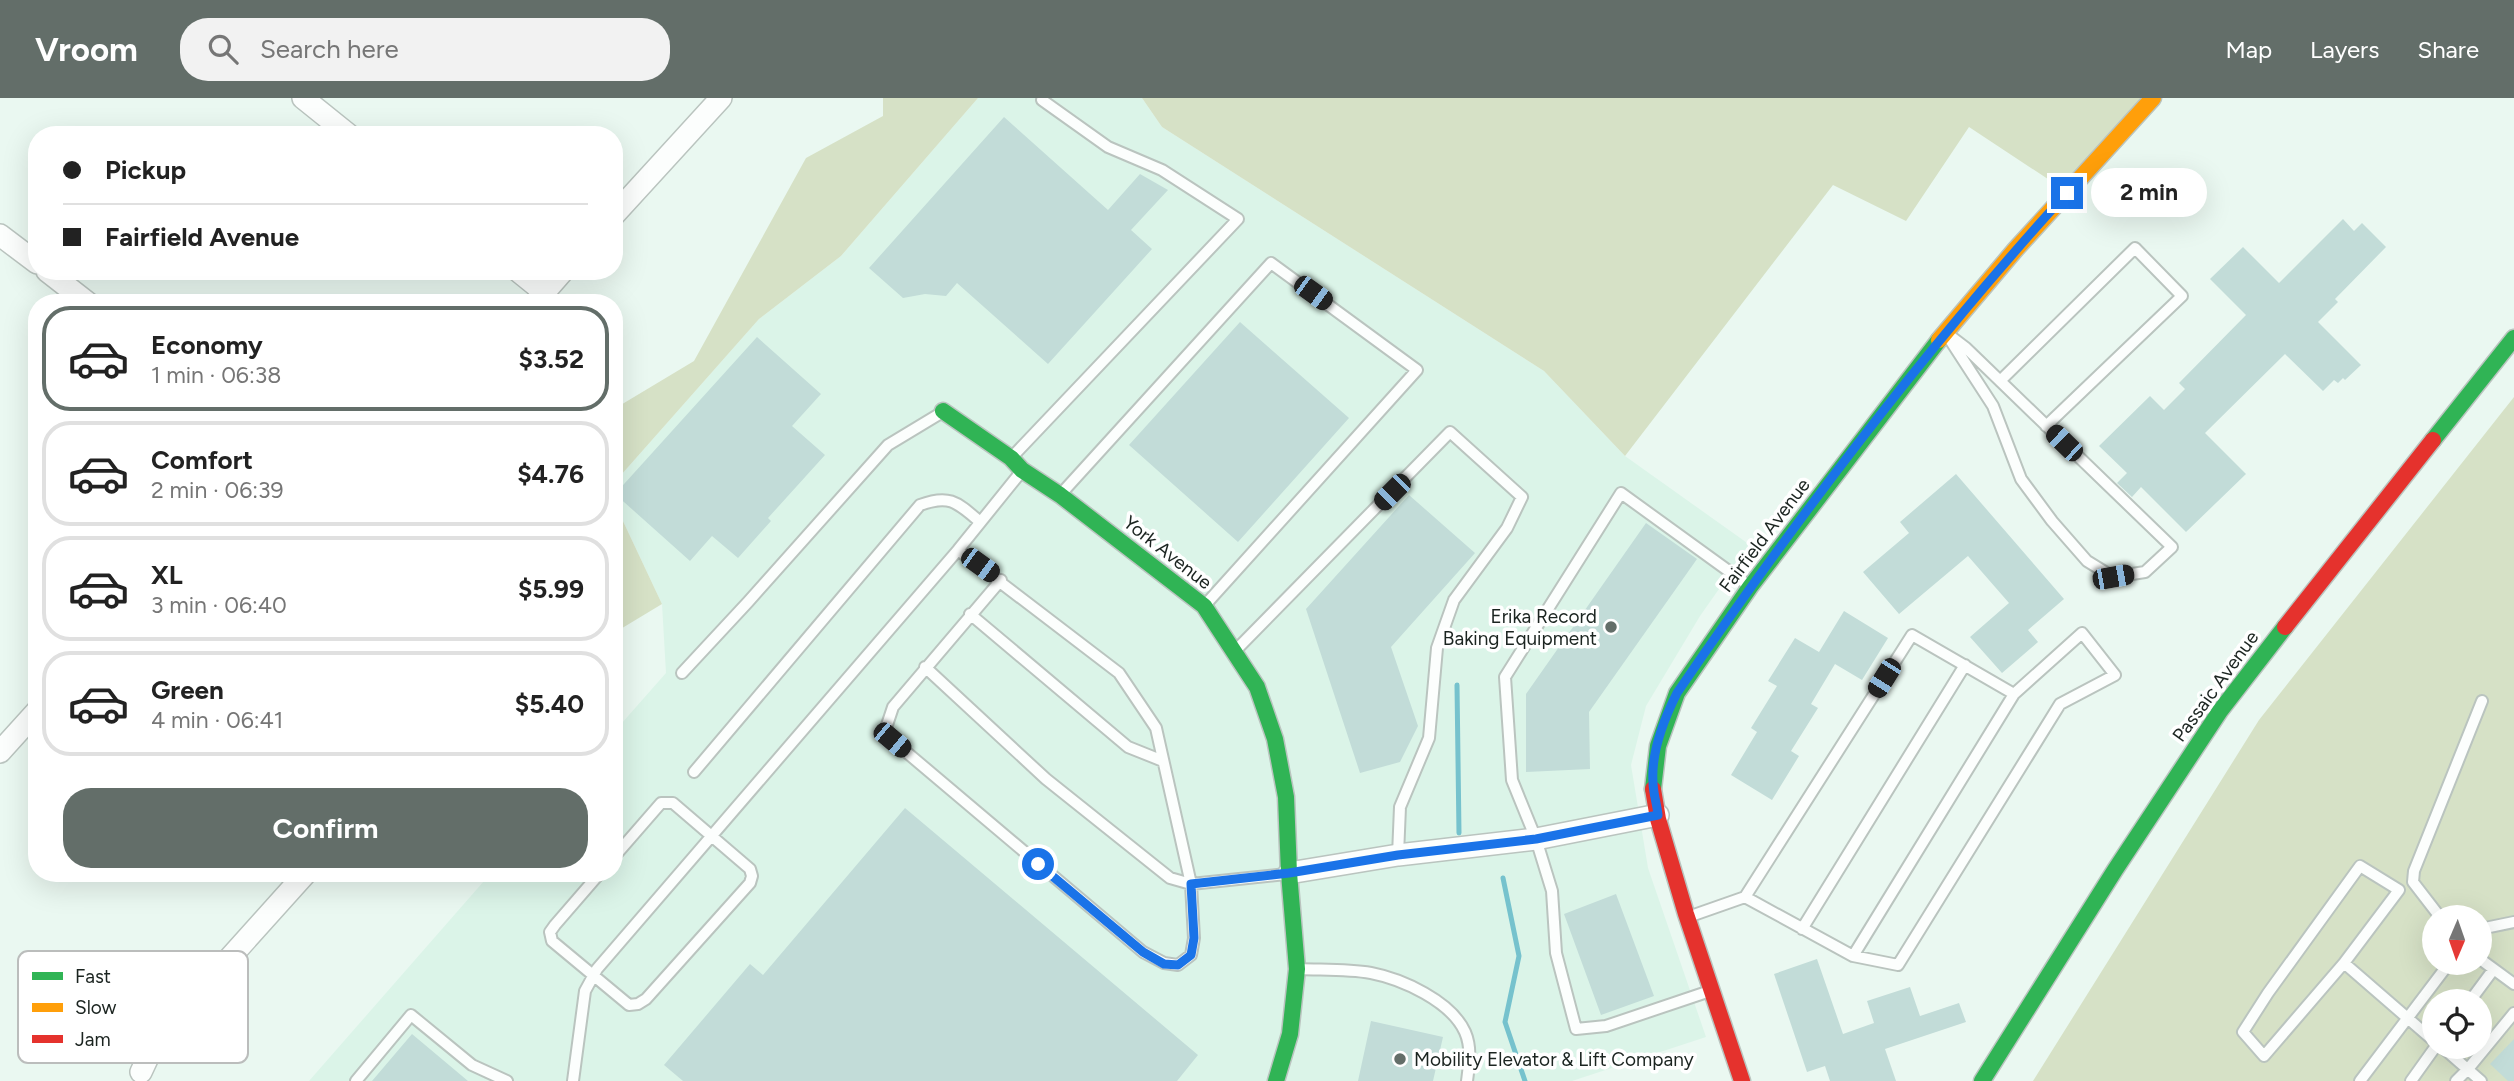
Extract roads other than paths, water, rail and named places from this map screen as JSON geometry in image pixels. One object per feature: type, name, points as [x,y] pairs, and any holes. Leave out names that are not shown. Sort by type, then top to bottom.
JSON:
[{"type":"street","points":[[303,98],[338,126]]},
{"type":"street","points":[[623,205],[721,98]]},
{"type":"street","name":"Fairfield Avenue","points":[[1742,1081],[1686,918],[1658,815],[1653,782],[1656,750],[1668,711],[1677,693],[1750,587],[1945,332],[2015,250],[2153,98]]},
{"type":"street","points":[[0,234],[28,256]]},
{"type":"street","points":[[59,280],[76,294]]},
{"type":"street","points":[[525,280],[537,294]]},
{"type":"street","points":[[542,294],[555,280]]},
{"type":"street","name":"Passaic Avenue","points":[[1982,1081],[2108,881],[2220,711],[2325,574],[2514,338]]},
{"type":"street","name":"York Avenue","points":[[943,411],[1060,495],[1204,606],[1256,687],[1275,739],[1286,797],[1297,969],[1290,1034],[1276,1081]]},
{"type":"street","points":[[0,752],[28,720]]},
{"type":"street","points":[[1289,873],[1398,855],[1536,839],[1658,815]]},
{"type":"street","points":[[236,951],[298,882]]},
{"type":"street","points":[[141,1072],[145,1063]]},
{"type":"lane","points":[[573,1081],[585,991],[593,977],[958,550],[1017,464],[1238,219],[1161,170],[1108,147],[1042,100]]},
{"type":"lane","points":[[2000,381],[2135,248],[2182,296],[2046,426]]},
{"type":"lane","points":[[1060,495],[1271,263],[1417,370],[1204,606]]},
{"type":"lane","points":[[1945,332],[1966,348],[2172,547],[2145,572],[2113,577],[2087,561],[2052,522],[2021,478],[1993,406],[1945,332]]},
{"type":"lane","points":[[682,673],[888,445],[943,411]]},
{"type":"lane","points":[[1235,651],[1450,432],[1522,497],[1507,527],[1454,600],[1437,648],[1429,738],[1400,807],[1398,855]]},
{"type":"lane","points":[[1711,991],[1606,1026],[1576,1028],[1556,953],[1552,891],[1536,839],[1512,780],[1505,677],[1621,493],[1750,587]]},
{"type":"lane","points":[[694,772],[920,505],[936,499],[950,499],[979,521]]},
{"type":"lane","points":[[958,550],[1001,580],[1119,673],[1156,728],[1191,884],[1194,938],[1191,955],[1178,965],[1164,964],[1143,952],[892,740],[885,731],[893,707],[1001,580]]},
{"type":"lane","points":[[970,614],[1128,747],[1163,761]]},
{"type":"lane","points":[[1745,897],[1853,956],[1898,965],[2060,704],[2115,675],[2082,633],[2014,694],[1853,956]]},
{"type":"lane","points":[[1686,918],[1745,897],[1912,635],[2014,694]]},
{"type":"lane","points":[[1802,929],[1965,666]]},
{"type":"lane","points":[[925,667],[1046,779],[1170,878],[1191,884],[1289,873]]},
{"type":"lane","points":[[2431,905],[2413,882],[2414,871],[2482,701]]},
{"type":"lane","points":[[592,882],[550,932],[552,941],[629,1005],[646,999],[750,883],[752,876],[750,869],[673,803],[661,803],[623,847]]},
{"type":"lane","points":[[2360,866],[2399,890],[2344,963],[2263,1056],[2243,1032],[2360,866]]},
{"type":"lane","points":[[2492,927],[2514,922]]},
{"type":"lane","points":[[2344,963],[2422,1030]]},
{"type":"lane","points":[[1297,969],[1367,972],[1391,977],[1420,990],[1444,1007],[1465,1031],[1469,1045],[1467,1081]]},
{"type":"lane","points":[[2479,989],[2493,970],[2514,984]]},
{"type":"lane","points":[[2360,1081],[2440,975]]},
{"type":"lane","points":[[2456,1081],[2514,1013]]},
{"type":"lane","points":[[356,1081],[411,1015],[472,1065],[507,1081]]},
{"type":"lane","points":[[2411,1081],[2429,1059]]},
{"type":"lane","points":[[2455,1059],[2482,1081]]},
{"type":"waterway","points":[[1457,685],[1459,833]]},
{"type":"waterway","points":[[1503,878],[1519,956],[1505,1022],[1525,1081]]},
{"type":"place","name":"Erika Record Baking Equipment","points":[[1611,627]]},
{"type":"place","name":"Mobility Elevator & Lift Company","points":[[1400,1059]]}]
